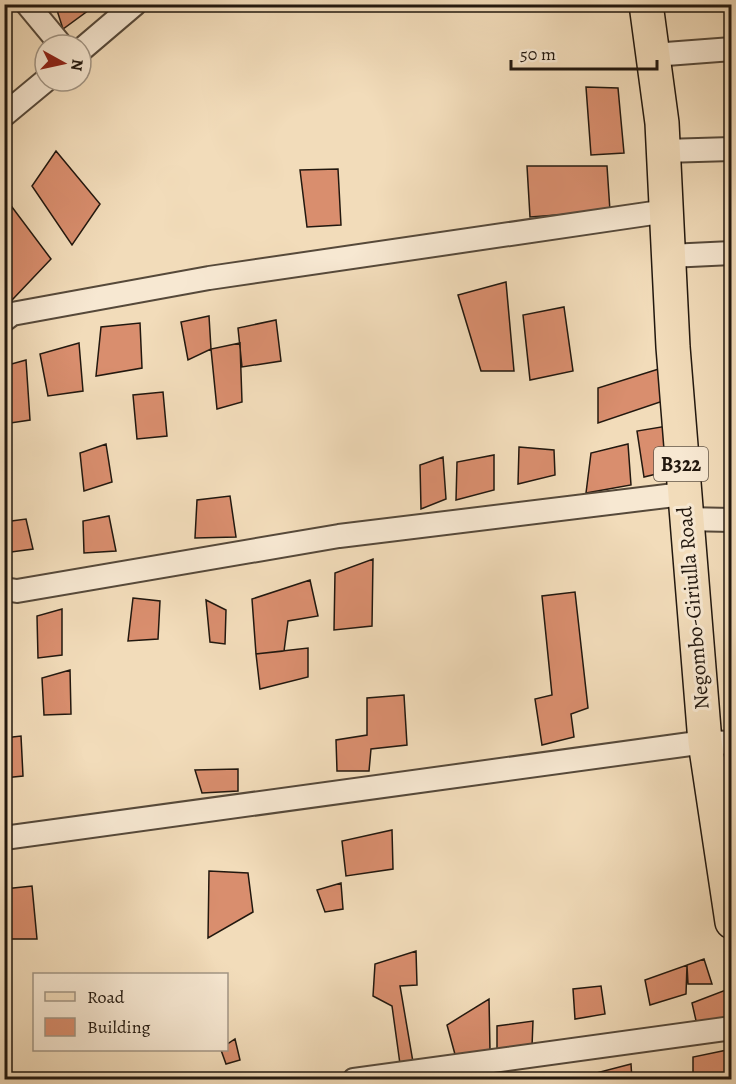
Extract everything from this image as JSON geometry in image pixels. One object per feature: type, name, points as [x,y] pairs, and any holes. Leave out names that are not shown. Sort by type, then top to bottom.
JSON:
[{"type":"main road","name":"Negombo-Giriulla Road","points":[[646,4],[664,151],[684,506],[718,742],[732,922]]},
{"type":"street","points":[[27,4],[51,33]]},
{"type":"street","points":[[93,40],[135,4]]},
{"type":"street","points":[[653,55],[732,49]]},
{"type":"street","points":[[4,115],[33,91]]},
{"type":"street","points":[[664,151],[732,149]]},
{"type":"street","points":[[4,320],[12,314],[208,278],[667,211]]},
{"type":"street","points":[[669,256],[732,253]]},
{"type":"street","points":[[4,589],[17,591],[339,536],[684,506],[732,520]]},
{"type":"street","points":[[4,838],[718,742]]},
{"type":"street","points":[[354,1080],[732,1028]]},
{"type":"building","points":[[55,4],[86,4],[89,10],[63,29]]},
{"type":"building","points":[[586,87],[618,88],[624,153],[591,155]]},
{"type":"building","points":[[56,151],[100,204],[72,245],[32,186]]},
{"type":"building","points":[[527,166],[607,166],[610,211],[530,217]]},
{"type":"building","points":[[338,169],[341,225],[307,227],[300,170]]},
{"type":"building","points":[[12,207],[51,259],[12,300],[4,288],[4,213]]},
{"type":"building","points":[[506,282],[514,371],[481,371],[458,295]]},
{"type":"building","points":[[564,307],[573,371],[530,380],[523,315]]},
{"type":"building","points":[[209,316],[211,349],[188,360],[181,322]]},
{"type":"building","points":[[276,320],[281,361],[242,367],[238,328]]},
{"type":"building","points":[[140,323],[142,368],[96,376],[101,327]]},
{"type":"building","points":[[79,343],[83,391],[48,396],[40,354]]},
{"type":"building","points":[[240,343],[242,402],[217,409],[211,349]]},
{"type":"building","points":[[26,360],[30,420],[4,424],[4,366]]},
{"type":"building","points":[[665,367],[669,399],[598,423],[598,388]]},
{"type":"building","points":[[163,392],[167,436],[137,439],[133,395]]},
{"type":"building","points":[[667,426],[673,470],[644,477],[637,431]]},
{"type":"building","points":[[106,444],[112,482],[84,491],[80,453]]},
{"type":"building","points":[[628,444],[631,485],[586,493],[591,453]]},
{"type":"building","points":[[519,447],[554,450],[555,475],[518,484]]},
{"type":"building","points":[[494,455],[494,490],[456,500],[457,462]]},
{"type":"building","points":[[443,457],[446,499],[421,509],[420,465]]},
{"type":"building","points":[[230,496],[236,537],[195,538],[197,500]]},
{"type":"building","points":[[109,516],[116,551],[84,553],[83,521]]},
{"type":"building","points":[[26,519],[33,549],[4,553],[4,522]]},
{"type":"building","points":[[373,559],[372,626],[334,630],[335,573]]},
{"type":"building","points":[[310,580],[318,616],[288,621],[284,651],[256,654],[252,599]]},
{"type":"building","points":[[575,592],[588,708],[571,714],[574,737],[542,745],[535,699],[552,695],[542,596]]},
{"type":"building","points":[[133,598],[160,601],[158,639],[128,641]]},
{"type":"building","points":[[206,600],[226,610],[225,644],[210,642]]},
{"type":"building","points":[[62,609],[62,655],[38,658],[37,616]]},
{"type":"building","points":[[308,648],[308,677],[260,689],[256,654]]},
{"type":"building","points":[[70,670],[71,714],[44,715],[42,678]]},
{"type":"building","points":[[404,695],[407,745],[371,749],[369,771],[337,771],[336,740],[367,735],[367,698]]},
{"type":"building","points":[[21,736],[23,776],[4,778],[4,738]]},
{"type":"building","points":[[238,769],[238,791],[202,793],[195,770]]},
{"type":"building","points":[[392,830],[393,869],[346,876],[342,841]]},
{"type":"building","points":[[209,871],[248,873],[253,912],[208,938]]},
{"type":"building","points":[[341,883],[343,909],[325,912],[317,890]]},
{"type":"building","points":[[32,886],[37,939],[4,939],[4,889]]},
{"type":"building","points":[[416,951],[417,985],[400,986],[413,1062],[400,1064],[392,1006],[373,996],[375,964]]},
{"type":"building","points":[[704,959],[712,984],[688,984],[687,965]]},
{"type":"building","points":[[687,965],[686,994],[650,1005],[645,980]]},
{"type":"building","points":[[601,986],[605,1014],[575,1019],[573,989]]},
{"type":"building","points":[[731,988],[732,1018],[697,1025],[692,1003]]},
{"type":"building","points":[[489,999],[490,1050],[456,1058],[447,1025]]},
{"type":"building","points":[[533,1021],[532,1047],[497,1054],[497,1026]]},
{"type":"building","points":[[235,1039],[240,1060],[226,1064],[221,1051],[228,1051],[228,1044]]},
{"type":"building","points":[[732,1049],[732,1080],[693,1080],[693,1057]]},
{"type":"building","points":[[631,1064],[632,1080],[596,1080],[596,1073]]}]
